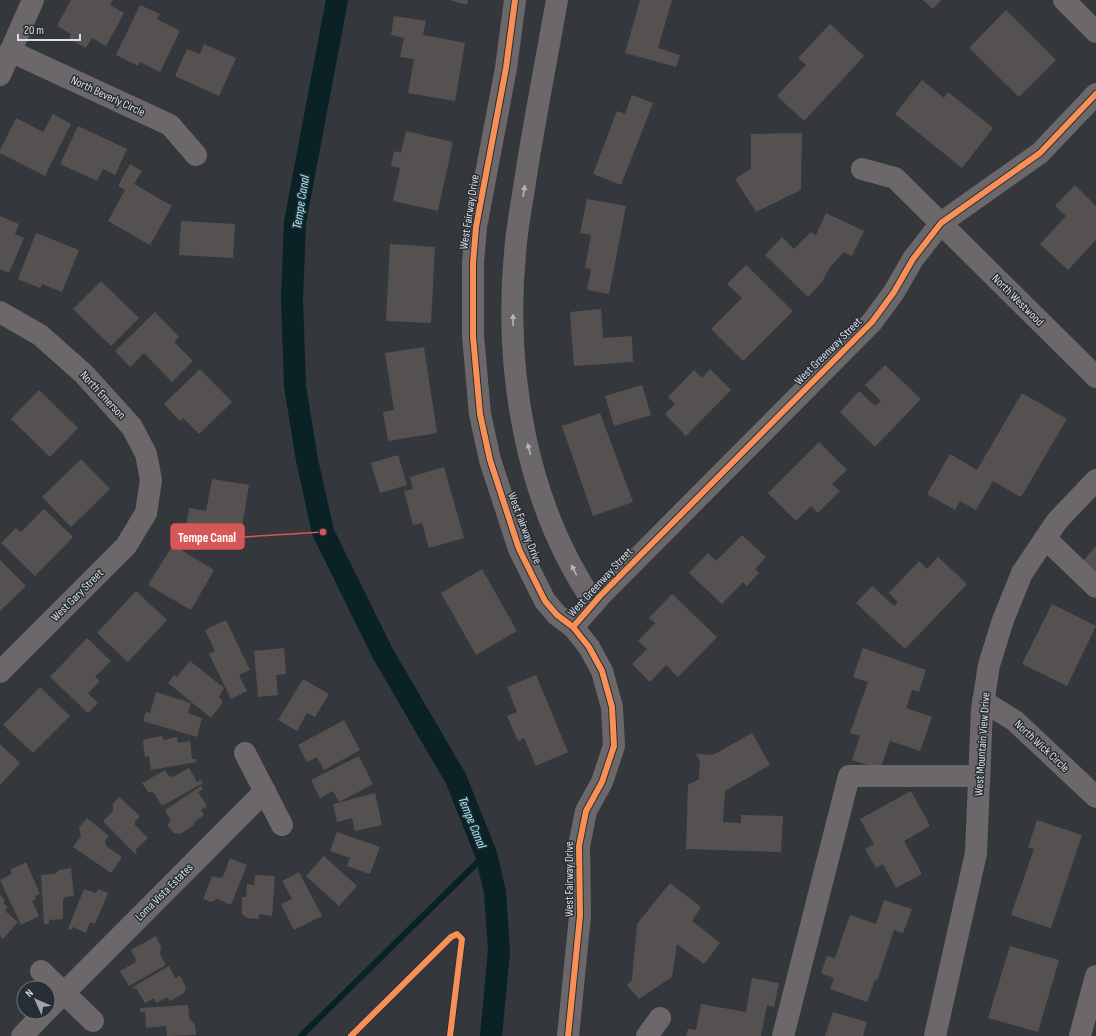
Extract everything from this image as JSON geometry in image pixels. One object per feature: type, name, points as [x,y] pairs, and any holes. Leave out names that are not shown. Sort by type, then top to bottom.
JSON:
[{"type":"street","points":[[0,75],[33,0]]},
{"type":"street","name":"West Fairway Drive","points":[[515,0],[506,68],[476,227],[472,299],[475,372],[480,414],[490,460],[519,549],[545,601],[557,615],[573,627],[589,647],[602,672],[612,707],[614,746],[602,782],[586,811],[578,846],[580,916],[568,1036]]},
{"type":"street","points":[[557,0],[514,253],[513,338],[516,378],[523,425],[544,503],[582,586],[594,603]]},
{"type":"street","points":[[1064,0],[1096,32]]},
{"type":"street","name":"North Beverly Circle","points":[[10,51],[170,125],[196,154]]},
{"type":"street","name":"West Greenway Street","points":[[573,627],[594,603],[872,322],[894,292],[913,259],[940,223],[1040,153],[1096,94]]},
{"type":"street","name":"North Westwood","points":[[862,169],[895,178],[1096,377]]},
{"type":"street","name":"North Emerson","points":[[0,312],[40,335],[84,374],[132,426],[146,454],[151,480],[146,513]]},
{"type":"street","name":"West Mountain View Drive","points":[[935,1036],[976,853],[983,701],[989,665],[1003,620],[1022,573],[1057,521],[1096,480]]},
{"type":"street","name":"West Gary Street","points":[[0,672],[126,546],[146,513]]},
{"type":"street","points":[[1045,538],[1096,587]]},
{"type":"street","name":"North Wick Circle","points":[[983,701],[1015,721],[1096,797]]},
{"type":"street","points":[[245,753],[282,825]]},
{"type":"street","points":[[783,1036],[849,776],[979,776]]},
{"type":"street","name":"Loma Vista Estates","points":[[56,1000],[265,791]]},
{"type":"street","points":[[41,970],[93,1021]]},
{"type":"street","points":[[1080,1036],[1092,1001],[1096,976]]},
{"type":"street","points":[[646,1036],[660,1018]]},
{"type":"street","points":[[22,1036],[37,1020]]},
{"type":"building","points":[[71,0],[113,0],[110,5],[124,13],[106,46],[92,38],[86,48],[69,39],[71,34],[57,26]]},
{"type":"building","points":[[449,0],[468,0],[467,5]]},
{"type":"building","points":[[640,0],[672,0],[658,48],[680,55],[676,67],[625,53]]},
{"type":"building","points":[[923,0],[941,0],[933,9]]},
{"type":"building","points":[[140,5],[160,14],[157,19],[180,31],[160,72],[140,62],[138,66],[116,55]]},
{"type":"building","points":[[1006,10],[1056,60],[1019,97],[969,48]]},
{"type":"building","points":[[394,16],[426,21],[423,35],[465,43],[455,101],[408,93],[414,59],[400,57],[404,38],[391,35]]},
{"type":"building","points":[[830,24],[864,56],[804,121],[777,96],[806,65],[798,58]]},
{"type":"building","points":[[204,44],[236,58],[219,96],[175,76],[187,49],[200,54]]},
{"type":"building","points":[[922,80],[944,98],[948,92],[993,128],[962,168],[895,114]]},
{"type":"building","points":[[632,95],[653,103],[621,185],[593,174],[617,111],[625,114]]},
{"type":"building","points":[[53,114],[71,124],[45,176],[0,153],[0,150],[16,118],[43,132]]},
{"type":"building","points":[[78,126],[127,149],[115,175],[103,169],[97,181],[60,164]]},
{"type":"building","points":[[406,131],[453,142],[438,211],[393,201],[400,168],[391,166],[394,151],[401,153]]},
{"type":"building","points":[[802,133],[801,190],[756,212],[735,179],[751,169],[751,134]]},
{"type":"building","points":[[130,164],[142,171],[134,184],[172,206],[150,245],[108,221],[125,190],[118,186]]},
{"type":"building","points":[[1075,185],[1096,206],[1096,240],[1068,270],[1040,244],[1066,216],[1055,206]]},
{"type":"building","points":[[587,199],[626,206],[609,294],[587,290],[591,269],[585,268],[591,235],[580,233]]},
{"type":"building","points":[[826,213],[864,231],[852,256],[844,252],[830,267],[822,282],[808,297],[765,255],[782,237],[794,249],[811,232],[816,235]]},
{"type":"building","points":[[0,216],[19,224],[15,234],[24,238],[9,273],[0,269]]},
{"type":"building","points":[[181,221],[235,224],[233,258],[179,255]]},
{"type":"building","points":[[36,233],[79,250],[62,292],[42,284],[40,288],[18,279]]},
{"type":"building","points":[[390,244],[435,247],[431,323],[386,321]]},
{"type":"building","points":[[746,265],[793,311],[743,361],[711,329],[742,298],[727,284]]},
{"type":"building","points":[[101,281],[139,318],[111,346],[73,309]]},
{"type":"building","points":[[601,309],[603,338],[632,336],[633,362],[574,366],[570,312]]},
{"type":"building","points":[[155,312],[179,337],[174,342],[193,361],[172,382],[144,353],[130,367],[115,351]]},
{"type":"building","points":[[424,347],[437,433],[388,441],[383,412],[394,410],[385,353]]},
{"type":"building","points":[[885,365],[921,399],[875,447],[840,412],[859,391],[875,406],[881,401],[865,385]]},
{"type":"building","points":[[200,369],[232,402],[199,434],[183,418],[180,421],[164,404]]},
{"type":"building","points":[[710,369],[731,390],[686,436],[665,414],[675,404],[668,397],[694,370],[702,378]]},
{"type":"building","points":[[642,385],[651,415],[614,426],[605,396]]},
{"type":"building","points":[[39,390],[78,428],[50,457],[11,419]]},
{"type":"building","points":[[1022,393],[1067,419],[1021,497],[993,481],[976,510],[960,501],[955,510],[927,494],[950,454],[977,470]]},
{"type":"building","points":[[600,413],[633,502],[593,516],[562,426]]},
{"type":"building","points":[[819,442],[847,470],[832,484],[840,491],[818,513],[811,506],[796,521],[768,493]]},
{"type":"building","points":[[398,455],[407,485],[380,493],[371,463]]},
{"type":"building","points":[[81,459],[110,489],[71,527],[42,497]]},
{"type":"building","points":[[444,467],[464,538],[429,548],[422,523],[413,525],[404,491],[413,489],[410,477]]},
{"type":"building","points":[[212,479],[249,485],[241,533],[186,525],[189,508],[206,511]]},
{"type":"building","points":[[44,509],[73,537],[35,576],[1,543],[16,528],[21,532]]},
{"type":"building","points":[[742,535],[766,557],[755,569],[759,573],[747,586],[743,582],[722,604],[689,573],[708,553],[716,561]]},
{"type":"building","points":[[173,545],[214,570],[191,610],[148,585]]},
{"type":"building","points":[[1096,546],[1096,576],[1081,563]]},
{"type":"building","points":[[938,557],[967,584],[905,649],[856,603],[872,586],[894,606],[898,602],[889,593],[919,561],[927,569]]},
{"type":"building","points":[[0,560],[26,586],[0,611]]},
{"type":"building","points":[[482,569],[517,631],[476,655],[441,593]]},
{"type":"building","points":[[136,591],[167,620],[128,662],[97,633]]},
{"type":"building","points":[[672,594],[717,637],[678,677],[666,665],[650,682],[632,664],[647,649],[638,641],[655,623],[649,618]]},
{"type":"building","points":[[1052,604],[1096,626],[1067,686],[1022,664]]},
{"type":"building","points":[[226,620],[250,670],[239,675],[247,691],[231,699],[209,654],[215,651],[205,630]]},
{"type":"building","points":[[87,638],[111,661],[95,677],[100,681],[88,693],[98,703],[88,713],[50,677]]},
{"type":"building","points":[[284,648],[286,674],[276,675],[278,695],[258,697],[254,651]]},
{"type":"building","points":[[863,648],[926,670],[919,692],[912,690],[906,708],[932,717],[920,751],[890,741],[880,769],[852,760],[860,736],[850,733],[868,682],[853,677]]},
{"type":"building","points":[[190,661],[224,688],[219,697],[223,702],[211,718],[168,683],[174,675],[177,677]]},
{"type":"building","points":[[536,675],[568,752],[536,766],[524,738],[518,741],[507,716],[517,712],[507,687]]},
{"type":"building","points":[[303,679],[329,694],[315,717],[307,713],[297,731],[278,720]]},
{"type":"building","points":[[40,687],[70,716],[33,753],[3,725]]},
{"type":"building","points":[[156,692],[191,703],[188,713],[202,718],[197,737],[143,721],[146,712],[150,713]]},
{"type":"building","points":[[344,720],[360,750],[324,770],[317,757],[307,762],[298,745]]},
{"type":"building","points":[[752,733],[770,765],[725,791],[723,822],[741,823],[741,815],[783,816],[781,852],[686,849],[688,785],[699,779],[700,761],[696,754],[713,755]]},
{"type":"building","points":[[163,736],[163,740],[177,737],[178,743],[190,741],[192,759],[196,759],[196,762],[151,770],[149,756],[145,757],[143,742],[145,739]]},
{"type":"building","points":[[0,744],[20,763],[0,785]]},
{"type":"building","points":[[359,756],[373,784],[339,802],[333,791],[320,798],[311,780]]},
{"type":"building","points":[[189,768],[197,782],[201,780],[203,783],[162,806],[154,793],[148,792],[142,783],[165,770],[168,775],[173,777]]},
{"type":"building","points":[[201,786],[203,789],[198,792],[207,806],[201,810],[204,815],[194,822],[195,824],[181,834],[174,833],[167,825],[171,821],[165,810]]},
{"type":"building","points":[[911,791],[930,826],[904,841],[922,874],[896,888],[883,864],[876,868],[865,849],[874,844],[860,819]]},
{"type":"building","points":[[375,793],[382,825],[355,831],[352,818],[337,822],[333,804]]},
{"type":"building","points":[[119,797],[140,816],[135,822],[135,825],[148,838],[135,850],[137,853],[135,854],[103,821],[113,811],[113,804]]},
{"type":"building","points":[[87,818],[109,836],[105,841],[106,846],[122,857],[111,873],[73,847],[81,836],[79,828]]},
{"type":"building","points":[[1037,820],[1082,835],[1051,928],[1011,915],[1034,849],[1028,847]]},
{"type":"building","points":[[337,832],[380,847],[370,874],[347,866],[350,858],[330,851]]},
{"type":"building","points":[[324,856],[357,886],[339,906],[306,876]]},
{"type":"building","points":[[230,858],[247,865],[231,905],[217,899],[211,902],[203,899],[212,876],[219,878],[223,877]]},
{"type":"building","points":[[26,862],[40,894],[35,896],[36,899],[32,901],[39,916],[21,925],[0,880],[12,874],[10,870]]},
{"type":"building","points":[[71,868],[74,896],[65,897],[63,900],[63,919],[49,920],[49,924],[44,924],[41,875],[55,874],[59,870]]},
{"type":"building","points":[[299,872],[322,916],[294,930],[281,904],[292,899],[282,881]]},
{"type":"building","points":[[255,875],[275,876],[272,916],[260,914],[258,919],[247,918],[242,914],[242,897],[246,897],[247,884],[254,885]]},
{"type":"building","points":[[670,883],[701,907],[692,921],[720,943],[704,964],[677,944],[672,977],[639,999],[627,985],[632,980],[637,924]]},
{"type":"building","points":[[84,889],[96,893],[98,889],[108,893],[95,924],[90,922],[86,933],[73,927],[71,930],[68,929]]},
{"type":"building","points":[[0,895],[5,900],[3,903],[8,907],[5,911],[18,922],[3,939],[0,936]]},
{"type":"building","points":[[884,900],[912,909],[903,933],[894,930],[877,981],[875,980],[867,1002],[830,989],[834,978],[821,973],[827,956],[835,958],[850,915],[876,924]]},
{"type":"building","points":[[156,936],[161,947],[160,954],[166,965],[129,986],[120,971],[136,962],[131,950]]},
{"type":"building","points":[[1010,946],[1059,960],[1038,1032],[988,1018]]},
{"type":"building","points":[[169,966],[175,978],[180,976],[186,987],[184,993],[170,1001],[168,997],[156,1003],[154,998],[145,1003],[136,988],[134,989],[133,987]]},
{"type":"building","points":[[752,978],[779,983],[774,1007],[767,1005],[761,1036],[686,1036],[688,1029],[696,1030],[701,1004],[746,1012]]},
{"type":"building","points":[[188,1005],[189,1018],[195,1025],[196,1035],[167,1036],[166,1026],[146,1028],[145,1012],[140,1012],[140,1008]]},
{"type":"building","points":[[833,1012],[867,1022],[863,1036],[825,1036]]},
{"type":"waterway","name":"Tempe Canal","points":[[337,0],[295,222],[292,298],[295,386],[307,460],[323,532],[383,654],[456,779],[486,854],[495,892],[499,951],[491,1036]]},
{"type":"waterway","points":[[301,1036],[486,854]]},
{"type":"cycle path","points":[[515,0],[506,68],[476,227],[473,263],[473,336],[480,414],[490,460],[519,549],[545,601],[557,615],[573,627],[589,647],[602,671],[612,707],[614,746],[602,782],[586,811],[579,846],[580,916],[568,1036]]},
{"type":"cycle path","points":[[573,627],[600,596],[872,322],[894,292],[913,259],[941,223],[1040,153],[1096,94]]},
{"type":"cycle path","points":[[351,1036],[451,937],[457,934],[462,939],[450,1036]]},
{"type":"place","name":"Tempe Canal","points":[[323,532]]}]
